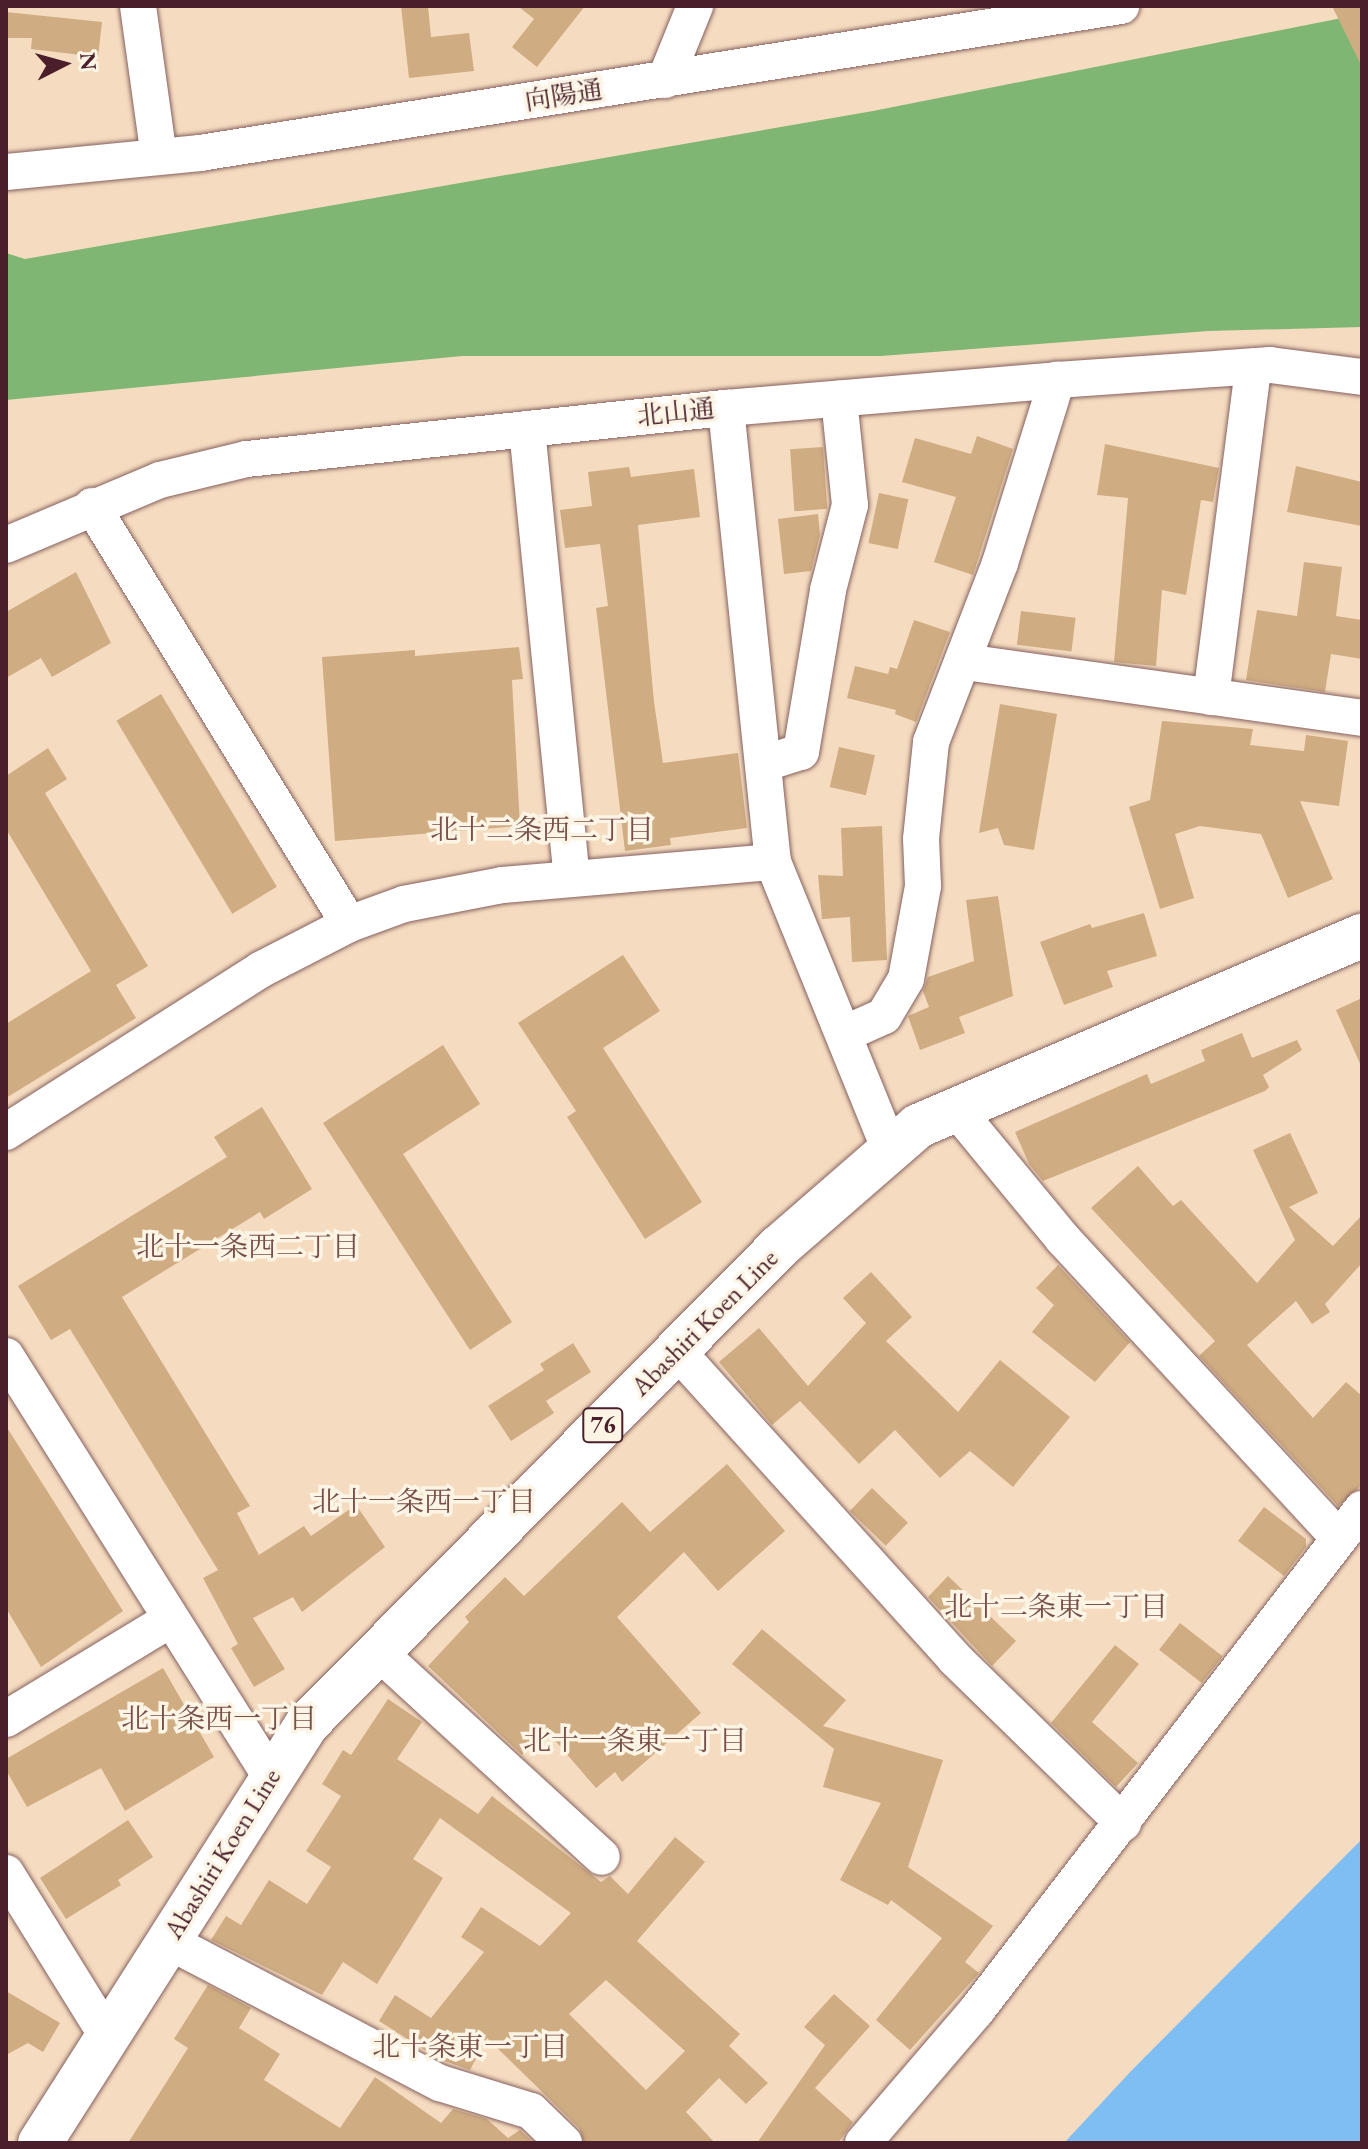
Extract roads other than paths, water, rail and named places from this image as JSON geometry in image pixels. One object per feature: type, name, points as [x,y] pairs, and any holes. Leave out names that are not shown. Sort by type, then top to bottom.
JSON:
[{"type":"main road","name":"Abashiri Koen Line","points":[[40,2143],[307,1724],[376,1650],[677,1351],[889,1147],[955,1108],[1362,936]]},
{"type":"street","points":[[138,6],[159,157]]},
{"type":"street","points":[[665,80],[695,6]]},
{"type":"street","name":"向陽通","points":[[6,172],[159,157],[892,45],[1121,6]]},
{"type":"street","points":[[1211,697],[1253,367]]},
{"type":"street","name":"北山通","points":[[6,545],[92,506],[160,480],[247,459],[726,408],[1057,380],[1253,367],[1362,377]]},
{"type":"street","points":[[844,1034],[884,1016],[906,979],[923,886],[922,826],[931,742],[965,662],[1057,380]]},
{"type":"street","points":[[763,764],[801,752],[828,590],[850,505],[839,399]]},
{"type":"street","points":[[726,408],[773,862],[889,1147]]},
{"type":"street","points":[[527,429],[572,878]]},
{"type":"street","points":[[92,506],[349,924]]},
{"type":"street","points":[[965,662],[1362,718]]},
{"type":"street","points":[[6,1132],[260,970],[349,924],[434,897],[572,878],[773,862]]},
{"type":"street","points":[[955,1108],[1063,1239],[1338,1537]]},
{"type":"street","points":[[677,1351],[955,1659],[1123,1823]]},
{"type":"street","points":[[6,1356],[271,1777]]},
{"type":"street","points":[[863,2143],[977,2010],[1362,1509]]},
{"type":"street","points":[[6,1719],[171,1619]]},
{"type":"street","points":[[376,1650],[602,1857]]},
{"type":"street","points":[[6,1873],[107,2036]]},
{"type":"street","points":[[168,1941],[440,2083],[531,2111],[564,2143]]},
{"type":"water","points":[[1362,1839],[1362,2143],[1064,2143],[1133,2069]]},
{"type":"district","name":"北十二条西二丁目","points":[[542,829]]},
{"type":"district","name":"北十一条西二丁目","points":[[248,1246]]},
{"type":"district","name":"北十一条西一丁目","points":[[424,1501]]},
{"type":"district","name":"北十二条東一丁目","points":[[1056,1606]]},
{"type":"district","name":"北十条西一丁目","points":[[219,1718]]},
{"type":"district","name":"北十一条東一丁目","points":[[635,1740]]},
{"type":"district","name":"北十条東一丁目","points":[[470,2046]]}]
